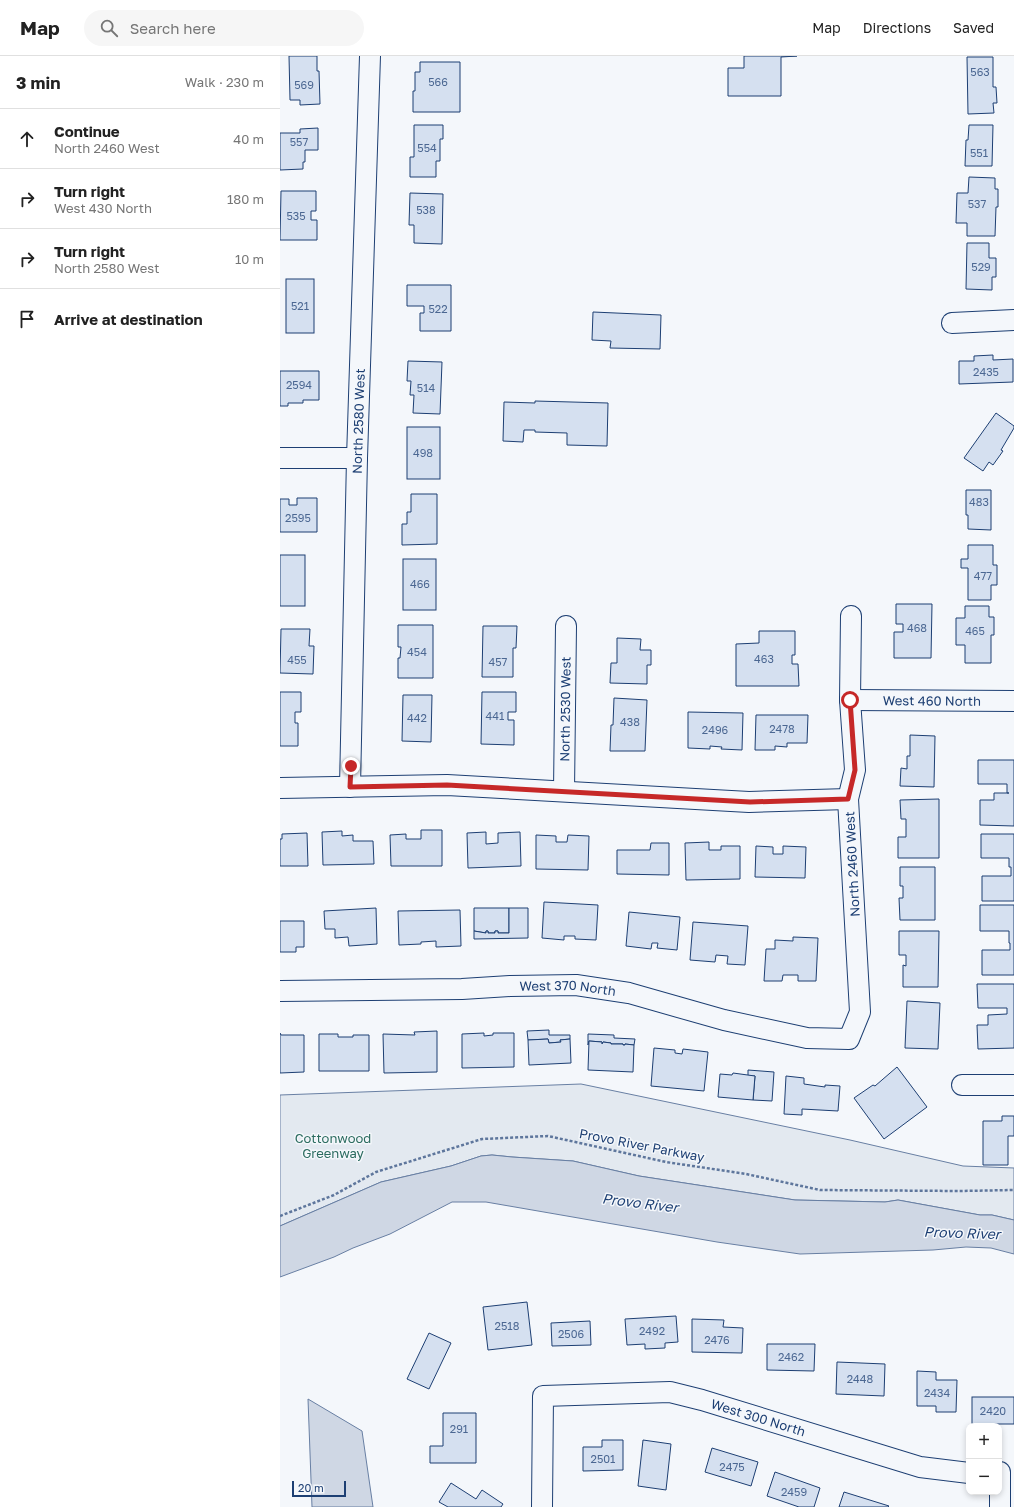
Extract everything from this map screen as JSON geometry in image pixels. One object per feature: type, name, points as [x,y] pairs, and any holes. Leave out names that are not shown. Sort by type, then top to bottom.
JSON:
[{"type":"street","name":"North 2580 West","points":[[350,787],[357,458],[370,56]]},
{"type":"street","points":[[952,323],[1014,320]]},
{"type":"street","points":[[280,458],[357,458]]},
{"type":"street","name":"North 2460 West","points":[[849,1039],[860,1012],[848,799],[855,770],[850,700],[851,616]]},
{"type":"street","name":"North 2530 West","points":[[564,791],[566,626]]},
{"type":"street","name":"West 460 North","points":[[850,700],[1014,700]]},
{"type":"street","points":[[280,788],[447,785],[750,802],[848,799]]},
{"type":"street","name":"West 370 North","points":[[280,991],[462,989],[510,986],[576,985],[629,993],[724,1020],[807,1038],[849,1039]]},
{"type":"street","points":[[962,1085],[1014,1085]]},
{"type":"street","name":"West 300 North","points":[[542,1507],[543,1396],[670,1392],[702,1400],[920,1467],[966,1473]]},
{"type":"street","points":[[1000,1507],[1004,1472]]},
{"type":"path","name":"Provo River Parkway","points":[[280,1216],[334,1195],[376,1172],[482,1139],[548,1136],[666,1162],[746,1174],[820,1190],[1014,1190]]},
{"type":"green space","name":"Cottonwood Greenway","points":[[581,1084],[850,1140],[963,1166],[1014,1168],[1014,1220],[898,1200],[885,1202],[795,1200],[639,1176],[573,1161],[492,1155],[481,1156],[451,1166],[381,1182],[280,1226],[280,1095]]},
{"type":"water","name":"Provo River","points":[[492,1155],[573,1161],[639,1176],[795,1200],[885,1202],[898,1200],[980,1215],[992,1215],[1014,1220],[1014,1254],[991,1248],[966,1247],[933,1250],[800,1254],[717,1242],[486,1202],[452,1202],[390,1234],[280,1277],[280,1226],[381,1182],[451,1166],[481,1156]]},
{"type":"water","points":[[308,1399],[362,1431],[373,1507],[312,1507]]},
{"type":"building","points":[[289,56],[317,56],[320,104],[300,105],[300,100],[290,100]]},
{"type":"building","points":[[744,56],[797,56],[781,57],[781,96],[728,96],[728,68],[744,68]]},
{"type":"building","points":[[967,57],[993,57],[993,87],[996,87],[997,103],[993,103],[994,113],[968,114]]},
{"type":"building","points":[[420,62],[460,62],[460,112],[413,112],[415,72],[420,72]]},
{"type":"building","points":[[414,125],[443,125],[443,139],[440,139],[440,161],[436,161],[436,177],[410,177],[410,157],[414,157]]},
{"type":"building","points":[[969,125],[993,125],[992,166],[965,166],[966,140],[968,140]]},
{"type":"building","points":[[318,128],[318,150],[305,150],[305,162],[303,162],[303,169],[280,170],[280,133],[300,133],[300,129]]},
{"type":"building","points":[[969,177],[995,178],[995,189],[998,189],[998,207],[996,207],[995,236],[967,236],[967,223],[956,223],[957,193],[968,193]]},
{"type":"building","points":[[281,191],[316,191],[316,211],[311,211],[311,220],[317,220],[317,240],[280,240]]},
{"type":"building","points":[[410,193],[443,194],[442,244],[414,243],[414,225],[409,225]]},
{"type":"building","points":[[967,243],[989,243],[989,258],[996,258],[996,277],[992,277],[992,290],[966,289]]},
{"type":"building","points":[[286,279],[314,279],[314,333],[286,333]]},
{"type":"building","points":[[407,285],[451,285],[451,331],[420,331],[420,313],[424,313],[424,306],[407,306]]},
{"type":"building","points":[[593,312],[661,315],[660,349],[610,348],[611,341],[592,340]]},
{"type":"building","points":[[993,355],[993,360],[1013,359],[1013,382],[959,384],[959,361],[974,361],[974,356]]},
{"type":"building","points":[[408,361],[442,362],[440,414],[413,413],[414,395],[410,395],[411,381],[407,381]]},
{"type":"building","points":[[280,371],[319,371],[319,400],[303,400],[303,403],[288,403],[288,406],[280,406]]},
{"type":"building","points":[[535,401],[608,403],[607,446],[567,445],[567,433],[535,432],[535,430],[524,430],[523,442],[503,441],[504,402],[535,403]]},
{"type":"building","points":[[996,413],[1014,426],[1014,428],[1001,450],[1003,451],[993,465],[989,462],[983,471],[964,458]]},
{"type":"building","points":[[407,427],[440,427],[440,479],[407,479]]},
{"type":"building","points":[[966,490],[991,490],[991,530],[968,529],[968,515],[966,515]]},
{"type":"building","points":[[411,494],[437,494],[437,544],[402,545],[402,524],[407,524],[407,512],[411,512]]},
{"type":"building","points":[[297,498],[317,498],[317,532],[280,532],[280,499],[289,499],[289,505],[297,505]]},
{"type":"building","points":[[968,545],[993,545],[993,565],[997,565],[997,585],[991,585],[991,600],[968,600],[968,568],[961,568],[961,559],[968,559]]},
{"type":"building","points":[[280,555],[305,555],[305,606],[280,606]]},
{"type":"building","points":[[403,559],[436,559],[436,610],[403,610]]},
{"type":"building","points":[[896,604],[932,604],[931,658],[894,658],[894,632],[903,632],[903,624],[896,624]]},
{"type":"building","points":[[965,606],[989,606],[989,617],[994,617],[994,635],[991,635],[991,663],[965,663],[965,645],[956,645],[956,618],[965,618]]},
{"type":"building","points":[[398,625],[433,625],[433,678],[398,678],[398,658],[400,658],[401,647],[398,647]]},
{"type":"building","points":[[483,626],[517,626],[516,648],[513,648],[513,677],[482,677]]},
{"type":"building","points":[[281,629],[310,629],[309,646],[314,646],[313,674],[280,673]]},
{"type":"building","points":[[759,631],[795,631],[795,655],[792,655],[792,664],[798,664],[799,686],[736,686],[736,644],[759,643]]},
{"type":"building","points":[[617,638],[641,639],[640,650],[651,650],[651,665],[647,665],[647,684],[610,683],[611,663],[617,663]]},
{"type":"building","points":[[280,692],[301,692],[301,712],[295,712],[295,723],[298,723],[298,746],[280,746]]},
{"type":"building","points":[[482,692],[516,692],[516,712],[508,712],[508,720],[514,720],[514,745],[481,744]]},
{"type":"building","points":[[403,695],[432,695],[431,742],[402,741]]},
{"type":"building","points":[[614,698],[647,700],[645,751],[610,751]]},
{"type":"building","points":[[688,712],[743,713],[742,750],[721,749],[722,747],[710,746],[710,749],[688,748]]},
{"type":"building","points":[[756,715],[808,715],[807,743],[787,743],[787,747],[775,746],[775,750],[755,750]]},
{"type":"building","points":[[910,735],[935,736],[934,787],[900,786],[901,768],[907,769],[907,756],[910,756]]},
{"type":"building","points":[[978,760],[1014,760],[1014,826],[980,825],[980,800],[994,800],[994,793],[1007,793],[1007,784],[978,784]]},
{"type":"building","points":[[939,799],[939,858],[898,858],[898,837],[906,837],[906,819],[901,819],[900,800]]},
{"type":"building","points":[[421,830],[442,830],[442,866],[391,866],[390,835],[406,834],[406,839],[421,839]]},
{"type":"building","points":[[342,831],[342,836],[353,835],[353,841],[373,841],[374,864],[323,865],[322,832]]},
{"type":"building","points":[[486,832],[486,844],[498,843],[498,833],[520,832],[521,866],[468,868],[467,833]]},
{"type":"building","points":[[307,833],[308,866],[280,866],[280,839],[282,839],[282,834]]},
{"type":"building","points":[[981,834],[1014,834],[1014,901],[982,901],[982,876],[1011,876],[1011,867],[1009,867],[1009,858],[981,858]]},
{"type":"building","points":[[536,835],[556,836],[556,842],[567,842],[568,835],[589,836],[588,870],[536,869]]},
{"type":"building","points":[[709,842],[709,850],[721,850],[721,846],[740,846],[740,879],[686,880],[685,843]]},
{"type":"building","points":[[651,843],[669,843],[669,875],[617,874],[617,850],[650,850]]},
{"type":"building","points":[[756,846],[773,847],[773,854],[783,854],[783,846],[806,847],[805,878],[755,877]]},
{"type":"building","points":[[900,867],[935,867],[935,920],[900,920],[899,898],[903,898],[903,886],[900,886]]},
{"type":"building","points":[[544,902],[598,905],[596,940],[575,939],[575,936],[564,936],[564,940],[542,938]]},
{"type":"building","points":[[980,905],[1014,905],[1014,975],[982,975],[982,950],[1010,950],[1010,943],[1009,931],[980,931]]},
{"type":"building","points":[[376,908],[377,944],[349,946],[348,937],[335,938],[335,929],[325,929],[324,911]]},
{"type":"building","points":[[474,908],[509,908],[509,933],[498,933],[498,931],[495,931],[495,933],[488,933],[488,931],[486,931],[486,933],[474,931]]},
{"type":"building","points":[[509,908],[528,908],[528,938],[474,939],[474,931],[486,933],[486,931],[488,931],[488,933],[495,933],[495,931],[498,931],[498,933],[509,933]]},
{"type":"building","points":[[460,910],[461,946],[436,947],[436,941],[421,942],[421,944],[399,945],[398,911]]},
{"type":"building","points":[[629,912],[680,917],[677,950],[657,948],[658,943],[652,943],[651,949],[626,946]]},
{"type":"building","points":[[280,921],[304,921],[304,947],[296,947],[296,952],[280,952]]},
{"type":"building","points":[[693,922],[748,926],[745,965],[727,964],[728,956],[716,955],[715,962],[690,960]]},
{"type":"building","points":[[899,931],[939,931],[938,987],[903,987],[903,965],[906,966],[906,955],[899,955]]},
{"type":"building","points":[[793,937],[818,938],[816,981],[798,981],[798,975],[783,975],[782,981],[764,981],[766,949],[775,949],[775,940],[793,941]]},
{"type":"building","points":[[977,984],[1014,984],[1014,1048],[978,1049],[977,1025],[988,1025],[988,1015],[1007,1014],[1007,1008],[978,1008]]},
{"type":"building","points":[[907,1001],[940,1003],[938,1049],[905,1048]]},
{"type":"building","points":[[549,1030],[549,1035],[570,1035],[570,1039],[560,1040],[561,1042],[549,1043],[548,1039],[528,1040],[527,1031]]},
{"type":"building","points":[[437,1031],[437,1072],[384,1073],[383,1034],[415,1035],[414,1032]]},
{"type":"building","points":[[280,1033],[281,1035],[304,1035],[304,1072],[280,1073]]},
{"type":"building","points":[[484,1033],[484,1036],[493,1035],[493,1033],[514,1033],[514,1067],[462,1068],[462,1034]]},
{"type":"building","points":[[319,1034],[338,1034],[338,1037],[369,1035],[369,1071],[319,1071]]},
{"type":"building","points":[[588,1034],[614,1035],[614,1038],[635,1039],[634,1045],[611,1044],[603,1042],[602,1044],[602,1042],[589,1041],[588,1045]]},
{"type":"building","points":[[548,1039],[549,1043],[561,1042],[560,1040],[570,1039],[571,1063],[529,1065],[528,1040]]},
{"type":"building","points":[[589,1041],[602,1042],[602,1044],[603,1042],[611,1044],[634,1045],[633,1072],[588,1070]]},
{"type":"building","points":[[654,1048],[675,1050],[675,1053],[682,1054],[683,1049],[708,1052],[704,1091],[651,1086]]},
{"type":"building","points":[[897,1067],[927,1107],[884,1139],[854,1098],[873,1085],[875,1086]]},
{"type":"building","points":[[748,1070],[774,1072],[772,1101],[753,1100],[755,1076],[748,1076]]},
{"type":"building","points":[[733,1073],[755,1076],[753,1100],[718,1097],[720,1074],[732,1075]]},
{"type":"building","points":[[786,1076],[804,1078],[804,1084],[825,1087],[825,1085],[840,1086],[838,1111],[802,1109],[802,1115],[784,1114]]},
{"type":"building","points":[[1002,1116],[1014,1116],[1014,1136],[1008,1136],[1008,1165],[983,1165],[983,1121],[1002,1121]]},
{"type":"building","points":[[527,1302],[532,1345],[488,1350],[483,1307]]},
{"type":"building","points":[[676,1316],[678,1342],[665,1343],[665,1348],[645,1349],[645,1344],[627,1345],[625,1319]]},
{"type":"building","points":[[692,1319],[724,1320],[723,1327],[743,1328],[742,1353],[692,1352]]},
{"type":"building","points":[[590,1321],[591,1345],[552,1346],[551,1323]]},
{"type":"building","points":[[429,1333],[451,1343],[429,1389],[407,1379]]},
{"type":"building","points":[[767,1344],[815,1344],[814,1371],[767,1370]]},
{"type":"building","points":[[837,1362],[885,1364],[884,1396],[836,1394]]},
{"type":"building","points":[[917,1371],[936,1372],[936,1380],[957,1380],[956,1412],[936,1412],[936,1406],[917,1406]]},
{"type":"building","points":[[972,1397],[1014,1397],[1014,1424],[972,1423]]},
{"type":"building","points":[[443,1413],[476,1413],[476,1463],[430,1463],[430,1446],[443,1446]]},
{"type":"building","points":[[602,1440],[623,1440],[623,1470],[583,1471],[583,1447],[602,1447]]},
{"type":"building","points":[[643,1440],[671,1444],[666,1490],[638,1486]]},
{"type":"building","points":[[712,1448],[758,1462],[751,1486],[705,1472]]},
{"type":"building","points":[[775,1472],[820,1488],[814,1507],[799,1507],[767,1496]]},
{"type":"building","points":[[451,1483],[476,1499],[482,1490],[503,1504],[501,1507],[448,1507],[439,1502]]},
{"type":"building","points":[[844,1492],[889,1506],[839,1507]]},
{"type":"route","points":[[351,766],[350,787],[447,785],[750,802],[848,799],[855,770],[850,700]]}]
